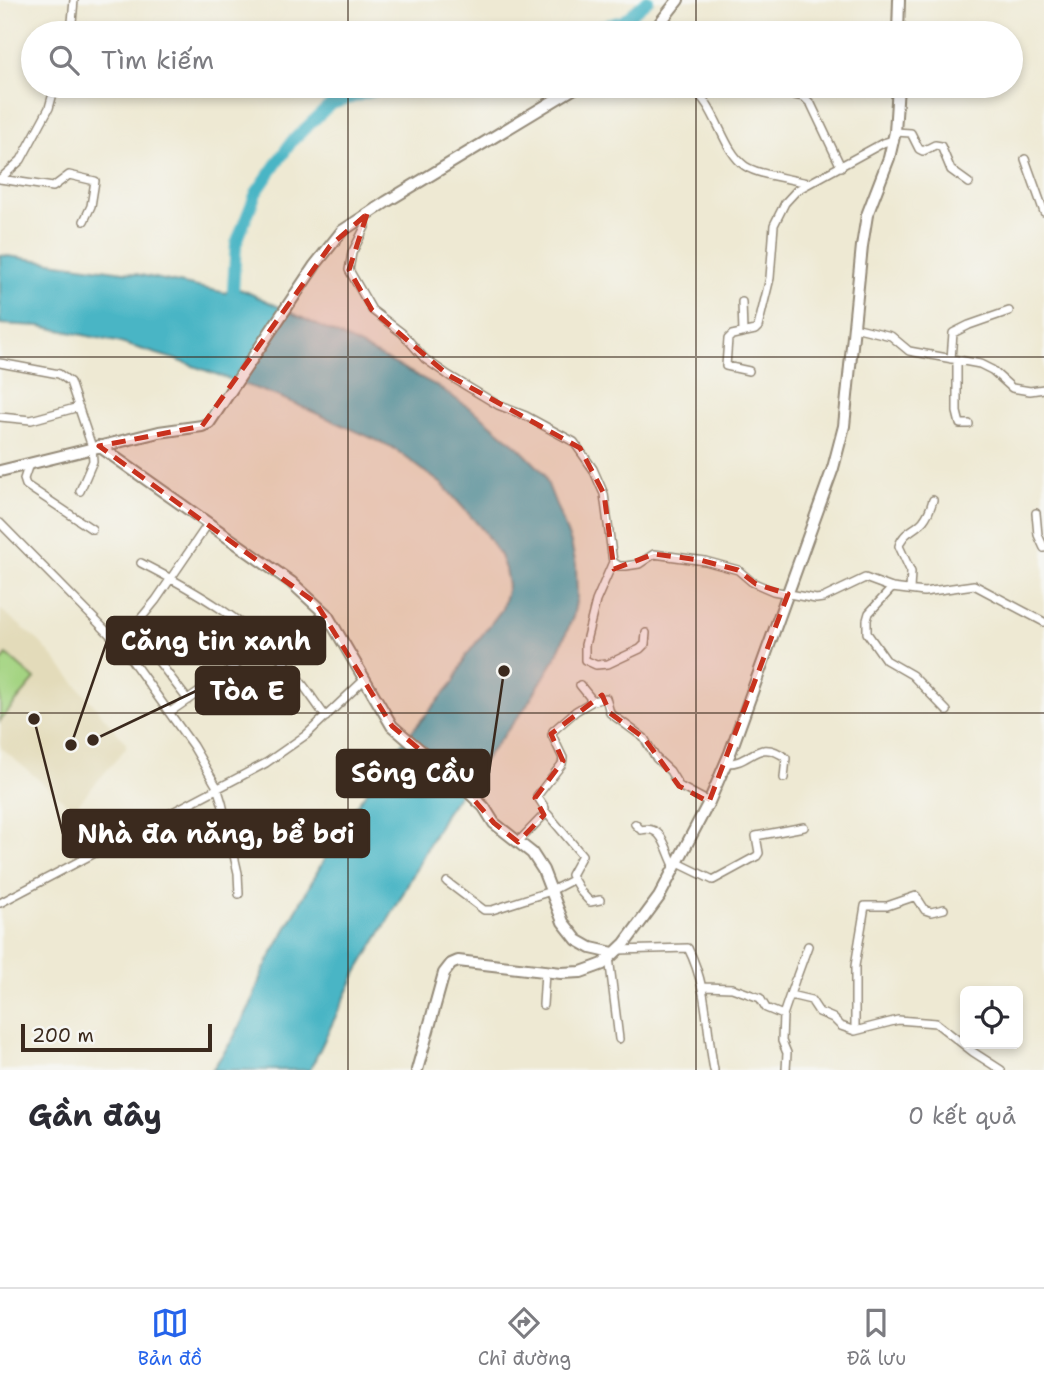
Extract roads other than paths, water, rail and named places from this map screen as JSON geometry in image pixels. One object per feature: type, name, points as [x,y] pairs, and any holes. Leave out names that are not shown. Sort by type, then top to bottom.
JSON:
[{"type":"street","points":[[72,21],[74,0]]},
{"type":"street","points":[[661,21],[678,0]]},
{"type":"street","points":[[898,21],[899,0]]},
{"type":"street","points":[[0,179],[21,160],[52,98]]},
{"type":"street","points":[[0,471],[159,432],[202,426],[212,420],[316,265],[342,231],[558,98]]},
{"type":"street","points":[[702,98],[719,122],[732,150],[745,166],[808,183]]},
{"type":"street","points":[[805,98],[841,167]]},
{"type":"street","points":[[416,1070],[444,973],[451,964],[458,961],[545,972],[581,972],[603,964],[638,929],[660,897],[709,802],[788,594],[829,478],[844,426],[857,286],[867,215],[889,159],[897,98]]},
{"type":"street","points":[[749,371],[726,364],[728,339],[732,335],[758,327],[770,278],[776,217],[791,196],[808,183],[894,136],[913,134],[919,149],[923,151],[935,145],[941,146],[951,170],[969,183]]},
{"type":"street","points":[[1025,159],[1044,212]]},
{"type":"street","points":[[0,179],[50,187],[56,186],[69,175],[95,181],[91,206],[84,221]]},
{"type":"street","points":[[367,214],[365,228],[352,253],[349,270],[372,310],[402,333],[425,359],[440,369],[498,405],[526,416],[574,442],[580,448],[604,494],[613,562],[596,601],[585,645],[586,660],[596,665],[608,664],[640,649],[645,644],[646,633]]},
{"type":"street","points":[[742,302],[743,333]]},
{"type":"street","points":[[969,424],[960,424],[957,412],[953,333],[1009,311]]},
{"type":"street","points":[[854,327],[891,336],[909,351],[987,367],[1012,388],[1030,391],[1044,389]]},
{"type":"street","points":[[0,363],[65,377],[71,382],[95,447],[93,461],[80,491]]},
{"type":"street","points":[[0,417],[31,420],[79,407]]},
{"type":"street","points":[[95,447],[291,582],[316,603],[333,625],[391,726],[462,786],[484,807],[492,821],[532,853],[563,922],[577,940],[591,948],[613,954],[688,948],[704,987],[714,1070]]},
{"type":"street","points":[[29,463],[24,479],[26,485],[92,529]]},
{"type":"street","points":[[910,590],[911,572],[900,541],[925,518],[933,500]]},
{"type":"street","points":[[1036,513],[1038,535],[1044,548]]},
{"type":"street","points":[[0,523],[123,648],[193,746],[217,787],[230,829],[239,894]]},
{"type":"street","points":[[188,700],[134,628],[208,524]]},
{"type":"street","points":[[613,562],[619,566],[639,564],[654,554],[705,561],[738,570],[755,584],[788,594],[823,598],[865,578],[892,588],[935,592],[974,585],[1044,622]]},
{"type":"street","points":[[141,563],[206,598],[258,636],[291,670],[326,717]]},
{"type":"street","points":[[892,588],[869,613],[867,633],[886,660],[912,675],[947,711]]},
{"type":"street","points":[[170,712],[234,668],[258,636]]},
{"type":"street","points":[[0,903],[266,763],[306,734],[364,680]]},
{"type":"street","points":[[580,685],[593,701]]},
{"type":"street","points":[[600,900],[590,902],[572,880],[571,875],[582,855],[545,811],[537,796],[563,761],[552,735],[553,731],[576,711],[593,701],[606,698],[610,713],[644,738],[656,758],[670,771],[678,786],[709,802]]},
{"type":"street","points":[[726,763],[735,764],[758,750],[768,749],[786,758],[784,778]]},
{"type":"street","points":[[518,842],[545,811]]},
{"type":"street","points":[[635,824],[641,830],[655,830],[662,837],[676,865],[713,880],[757,856],[759,853],[756,836],[804,827]]},
{"type":"street","points":[[447,882],[484,910],[492,910],[551,891],[572,880]]},
{"type":"street","points":[[855,1031],[854,974],[864,906],[887,906],[916,896],[925,910],[931,912],[944,909]]},
{"type":"street","points":[[786,1070],[787,1053],[782,1041],[783,1015],[808,946]]},
{"type":"street","points":[[613,954],[620,1039]]},
{"type":"street","points":[[543,1005],[545,972]]},
{"type":"street","points":[[704,987],[732,988],[760,998],[766,1008],[783,1015]]},
{"type":"street","points":[[790,995],[811,1000],[819,1012],[833,1018],[841,1027],[855,1031],[898,1020],[936,1023],[1001,1070]]},
{"type":"water","points":[[0,255],[131,273],[226,293],[231,287],[349,340],[435,385],[480,415],[519,448],[543,472],[571,543],[576,565],[577,597],[573,617],[555,659],[525,708],[445,814],[397,905],[357,972],[310,1070],[212,1070],[233,1039],[251,1004],[263,971],[345,821],[406,738],[454,682],[466,656],[502,609],[508,586],[505,569],[483,530],[443,485],[392,447],[282,398],[174,359],[117,342],[40,326],[0,324]]},
{"type":"waterway","points":[[623,21],[648,0]]},
{"type":"waterway","points":[[232,305],[236,244],[256,193],[292,141],[331,104],[350,98]]},
{"type":"place","name":"Sông Cầu","points":[[504,671]]},
{"type":"place","name":"Nhà đa năng, bể bơi","points":[[34,719]]},
{"type":"place","name":"Tòa E","points":[[93,740]]},
{"type":"place","name":"Căng tin xanh","points":[[71,745]]}]
